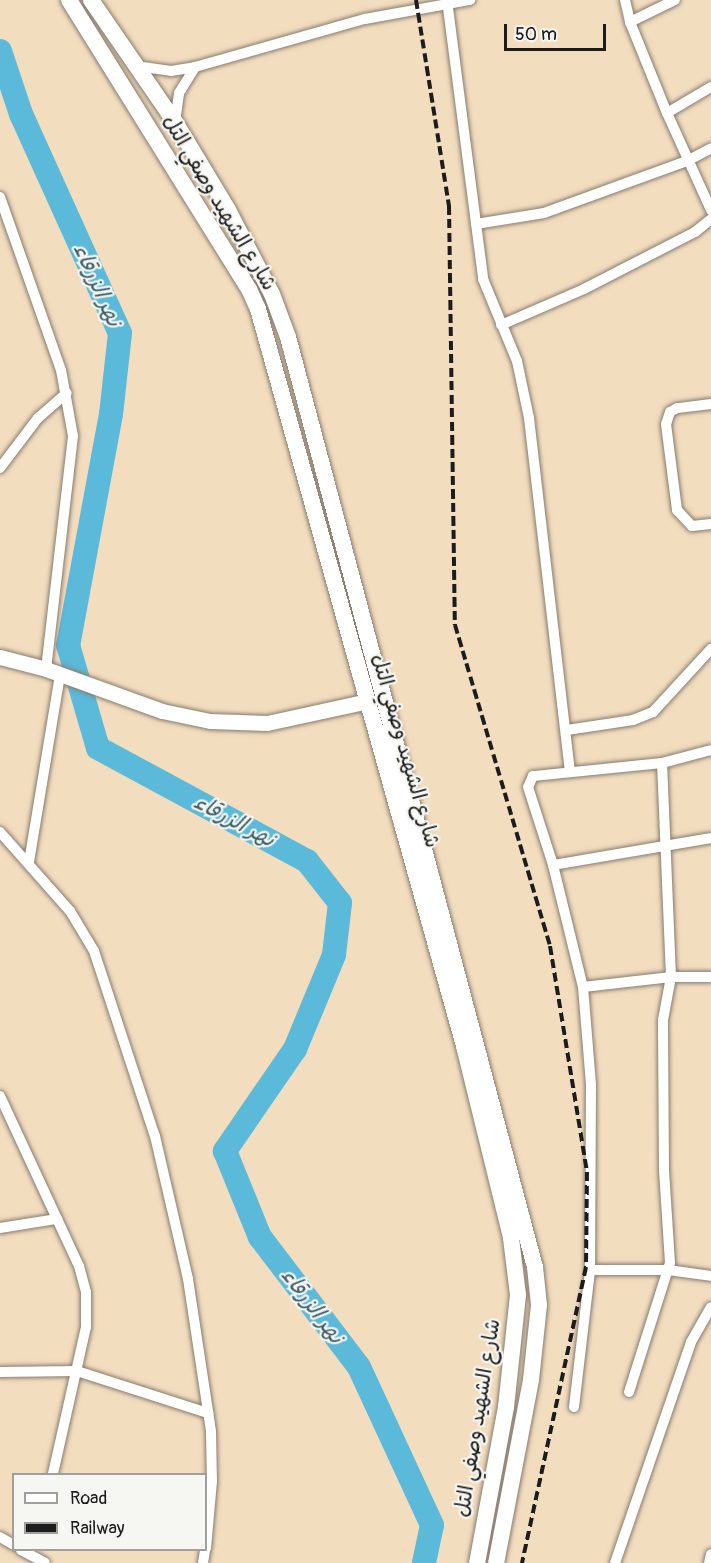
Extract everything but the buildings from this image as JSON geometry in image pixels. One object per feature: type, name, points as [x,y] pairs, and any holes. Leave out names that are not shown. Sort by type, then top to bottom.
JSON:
[{"type":"main road","name":"شارع الشهيد وصفي التل","points":[[69,0],[249,289],[269,339],[464,1046],[511,1238],[517,1275],[518,1318],[507,1407],[477,1563]]},
{"type":"main road","name":"شارع الشهيد وصفي التل","points":[[91,0],[133,66],[175,122],[228,210],[272,294],[303,392],[535,1267],[539,1319],[531,1380],[496,1563]]},
{"type":"main road","points":[[207,222],[228,210]]},
{"type":"main road","points":[[518,1318],[539,1319]]},
{"type":"street","points":[[133,66],[171,71],[195,67],[365,19],[470,0]]},
{"type":"street","points":[[625,0],[630,22],[667,113],[711,210]]},
{"type":"street","points":[[630,22],[675,0]]},
{"type":"street","points":[[448,3],[483,279],[517,362],[529,418],[570,771]]},
{"type":"street","points":[[175,122],[179,93],[195,67]]},
{"type":"street","points":[[667,113],[711,87]]},
{"type":"street","points":[[476,224],[543,213],[687,161],[711,148]]},
{"type":"street","points":[[0,197],[35,290],[67,393],[73,436],[53,672],[29,862]]},
{"type":"street","points":[[501,325],[584,289],[695,232],[711,219]]},
{"type":"street","points":[[695,232],[711,229]]},
{"type":"street","points":[[0,468],[38,418],[67,393]]},
{"type":"street","points":[[711,404],[676,408],[670,412],[666,424],[677,510],[692,526],[711,524]]},
{"type":"street","points":[[567,730],[633,720],[653,712],[711,649]]},
{"type":"street","points":[[0,657],[193,718],[249,724],[289,719],[368,701]]},
{"type":"street","points":[[574,1407],[590,1270],[591,1085],[583,987],[553,865],[528,782],[533,776],[662,763],[711,750]]},
{"type":"street","points":[[629,1392],[668,1270],[663,1020],[671,977],[662,763]]},
{"type":"street","points":[[0,832],[29,862],[82,930],[120,1022],[168,1186],[208,1413],[212,1474],[207,1528]]},
{"type":"street","points":[[553,865],[711,838]]},
{"type":"street","points":[[583,987],[671,977],[711,976]]},
{"type":"street","points":[[0,1096],[57,1220],[86,1292],[86,1327],[53,1473]]},
{"type":"street","points":[[0,1228],[57,1220]]},
{"type":"street","points":[[590,1270],[668,1270],[711,1276]]},
{"type":"street","points":[[615,1563],[692,1342],[711,1306]]},
{"type":"street","points":[[0,1372],[77,1371],[208,1413]]},
{"type":"street","points":[[35,1553],[45,1563]]},
{"type":"street","points":[[709,1563],[711,1554]]},
{"type":"waterway","name":"نهر الزرقاء","points":[[0,51],[21,114],[120,333],[111,414],[68,645],[98,748],[307,861],[340,903],[334,955],[295,1049],[225,1151],[260,1237],[359,1367],[432,1525],[424,1563]]},
{"type":"railway","points":[[416,0],[449,206],[455,625],[550,946],[587,1172],[586,1267],[522,1563]]}]
